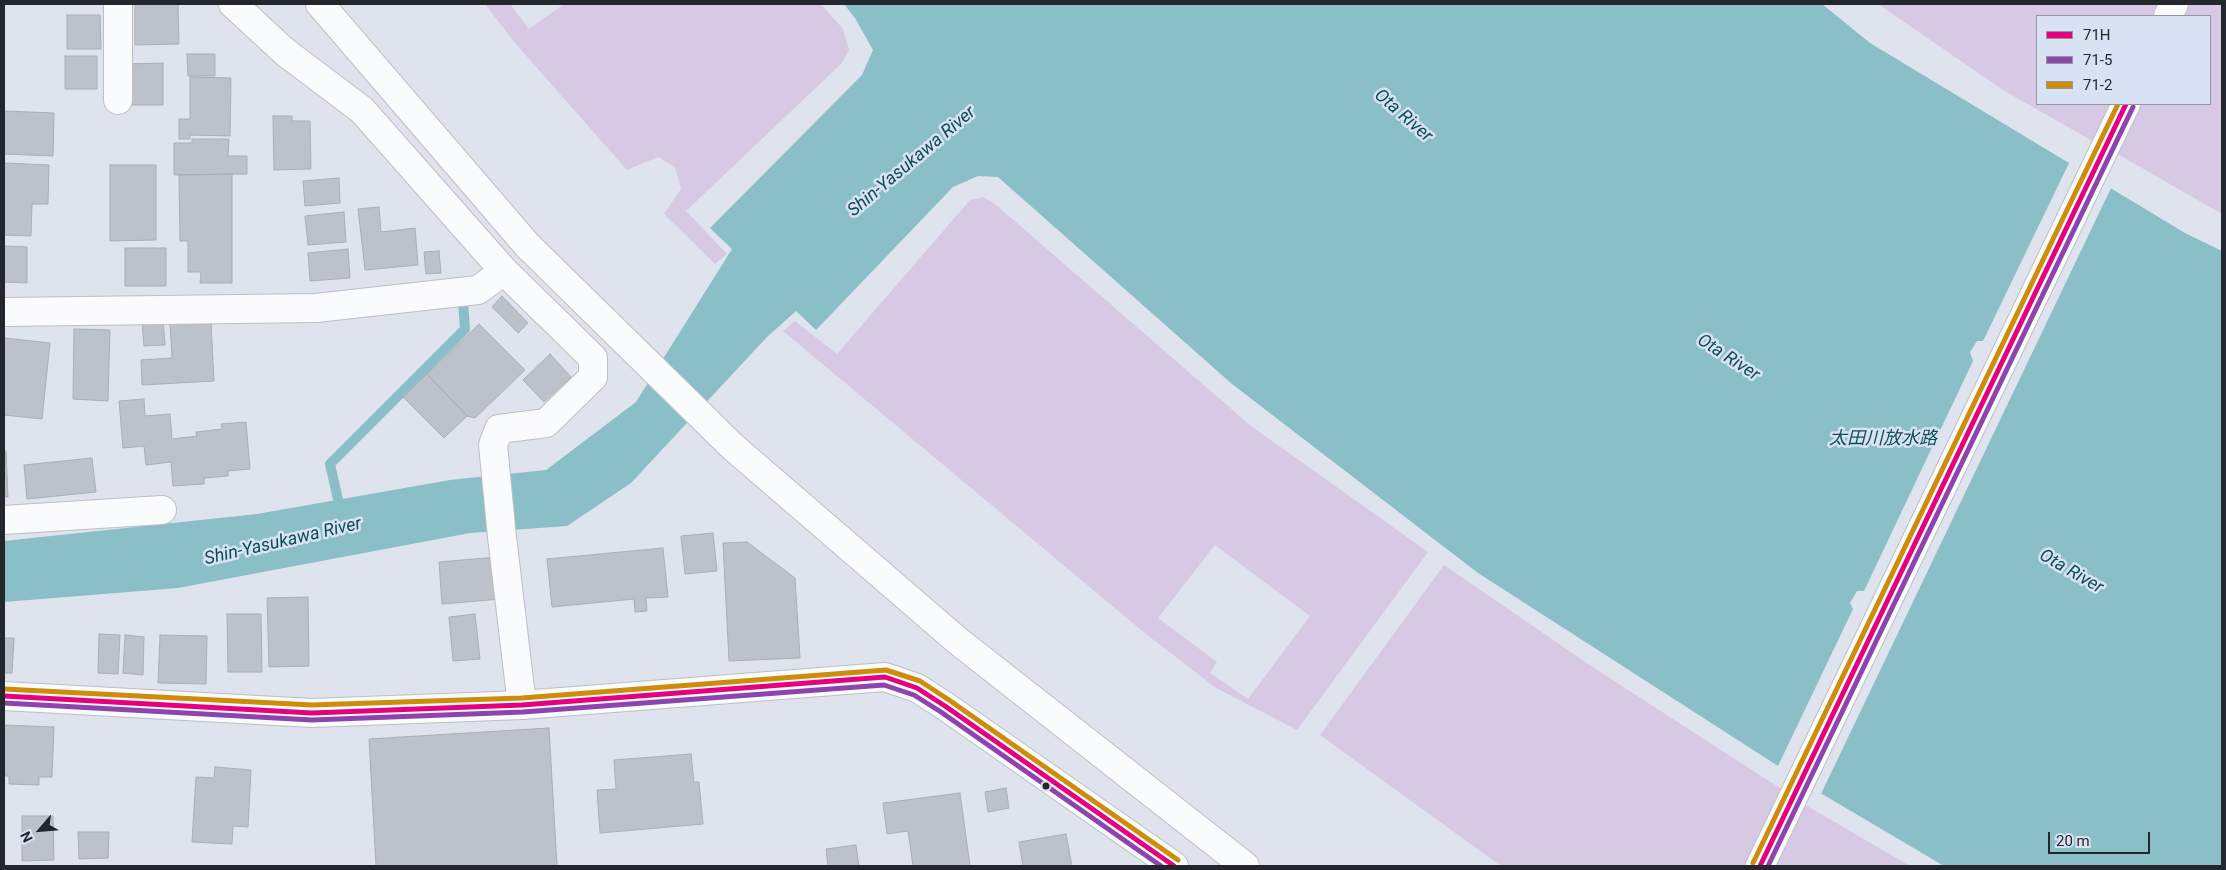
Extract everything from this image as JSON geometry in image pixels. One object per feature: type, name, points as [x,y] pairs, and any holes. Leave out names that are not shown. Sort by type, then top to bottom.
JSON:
[{"type":"main road","points":[[118,4],[118,100]]},
{"type":"main road","points":[[234,4],[285,52],[362,110],[504,271],[593,358],[593,377],[546,423],[499,429],[493,445],[522,704]]},
{"type":"main road","points":[[320,4],[527,245],[733,447],[958,640],[1245,866]]},
{"type":"main road","points":[[1760,866],[2126,105]]},
{"type":"main road","points":[[4,312],[316,308],[478,290],[504,271]]},
{"type":"main road","points":[[4,520],[162,510]]},
{"type":"main road","points":[[4,696],[303,712],[522,704],[885,677],[917,688],[945,706],[1174,866]]},
{"type":"shaded area","points":[[485,4],[510,4],[529,29],[564,4],[821,4],[843,29],[849,50],[842,63],[686,211],[727,254],[715,264],[664,214],[681,189],[675,167],[658,157],[627,170],[515,43]]},
{"type":"shaded area","points":[[1878,4],[2161,4],[2156,15],[2036,15],[2036,105],[2114,105],[2096,143],[2003,90]]},
{"type":"shaded area","points":[[2186,4],[2222,4],[2222,214],[2114,152],[2138,105],[2211,105],[2211,15],[2180,15]]},
{"type":"shaded area","points":[[983,197],[995,204],[1251,426],[1428,552],[1297,730],[1216,688],[1146,634],[783,331],[795,321],[837,354],[970,200]],"holes":[[[1215,545],[1310,616],[1248,699],[1210,673],[1217,662],[1158,618]]]},
{"type":"shaded area","points":[[1444,565],[1594,668],[1786,792],[1750,866],[1501,866],[1320,735]]},
{"type":"shaded area","points":[[1802,803],[1910,866],[1772,866]]},
{"type":"water","name":"太田川放水路","points":[[844,4],[1822,4],[1870,43],[2185,233],[2222,251],[2222,866],[1944,866],[1817,791],[1478,573],[1232,384],[998,177],[978,176],[953,187],[816,330],[796,311],[767,337],[631,483],[567,526],[470,533],[178,588],[4,602],[4,541],[257,514],[450,480],[546,470],[636,402],[732,249],[710,228],[862,75],[873,50],[855,18]]},
{"type":"pier","points":[[2070,161],[2112,186],[1820,796],[1777,768],[1853,609],[1850,603],[1857,591],[1864,591],[1973,361],[1970,352],[1977,341],[1983,341]]},
{"type":"building","points":[[135,4],[178,4],[179,44],[135,45]]},
{"type":"building","points":[[67,15],[100,15],[101,49],[67,49]]},
{"type":"building","points":[[187,54],[215,54],[215,76],[188,76]]},
{"type":"building","points":[[65,56],[97,56],[97,89],[65,89]]},
{"type":"building","points":[[163,63],[163,105],[126,105],[126,64]]},
{"type":"building","points":[[190,77],[231,78],[230,136],[190,135],[190,139],[179,139],[179,119],[190,119]]},
{"type":"building","points":[[4,111],[54,113],[53,156],[4,154]]},
{"type":"building","points":[[273,116],[292,116],[292,121],[310,121],[311,169],[274,170]]},
{"type":"building","points":[[192,139],[229,139],[228,156],[247,156],[247,174],[174,175],[174,143],[192,143]]},
{"type":"building","points":[[4,163],[49,165],[48,204],[32,204],[31,236],[4,235]]},
{"type":"building","points":[[110,165],[156,165],[156,240],[110,241]]},
{"type":"building","points":[[232,174],[232,283],[200,283],[201,272],[188,272],[188,241],[180,241],[179,175]]},
{"type":"building","points":[[339,178],[340,203],[305,206],[303,181]]},
{"type":"building","points":[[379,207],[381,232],[415,228],[418,265],[365,270],[358,209]]},
{"type":"building","points":[[344,212],[346,242],[308,245],[305,216]]},
{"type":"building","points":[[4,246],[27,247],[27,283],[4,282]]},
{"type":"building","points":[[125,248],[166,248],[166,286],[125,286]]},
{"type":"building","points":[[348,249],[350,278],[310,281],[308,253]]},
{"type":"building","points":[[439,251],[441,273],[426,274],[424,252]]},
{"type":"building","points":[[502,296],[528,323],[518,333],[492,307]]},
{"type":"building","points":[[163,319],[165,345],[144,346],[142,321]]},
{"type":"building","points":[[211,322],[214,381],[142,385],[141,360],[172,358],[170,324]]},
{"type":"building","points":[[479,324],[525,370],[475,418],[467,416],[427,374]]},
{"type":"building","points":[[74,329],[110,330],[108,401],[73,399]]},
{"type":"building","points":[[4,338],[50,343],[42,419],[4,415]]},
{"type":"building","points":[[550,354],[571,377],[544,402],[523,380]]},
{"type":"building","points":[[427,374],[467,416],[444,438],[403,397]]},
{"type":"building","points":[[144,399],[145,416],[170,414],[172,439],[197,436],[196,432],[222,429],[221,424],[246,422],[250,469],[228,471],[228,476],[204,478],[204,484],[173,486],[171,462],[146,465],[144,446],[123,448],[119,401]]},
{"type":"building","points":[[4,451],[6,451],[8,497],[4,497]]},
{"type":"building","points":[[92,458],[96,492],[27,499],[24,465]]},
{"type":"building","points":[[713,533],[717,571],[685,574],[681,536]]},
{"type":"building","points":[[747,542],[795,578],[800,658],[729,661],[723,543]]},
{"type":"building","points":[[663,548],[668,597],[646,598],[647,611],[635,612],[634,599],[552,607],[547,559]]},
{"type":"building","points":[[498,557],[501,599],[442,604],[439,562]]},
{"type":"building","points":[[308,597],[309,666],[269,667],[267,598]]},
{"type":"building","points":[[227,614],[261,614],[262,672],[228,672]]},
{"type":"building","points":[[475,614],[480,659],[453,661],[449,617]]},
{"type":"building","points":[[99,634],[120,635],[118,674],[98,673]]},
{"type":"building","points":[[125,635],[144,637],[143,675],[123,673]]},
{"type":"building","points":[[160,635],[207,636],[206,684],[158,683]]},
{"type":"building","points":[[4,638],[14,638],[12,673],[4,673]]},
{"type":"building","points":[[4,725],[54,727],[52,777],[39,777],[39,785],[9,784],[9,776],[4,776]]},
{"type":"building","points":[[549,728],[557,866],[376,866],[369,739]]},
{"type":"building","points":[[691,754],[694,782],[699,782],[703,824],[600,833],[597,790],[616,789],[614,760]]},
{"type":"building","points":[[215,767],[251,770],[248,827],[233,826],[232,844],[192,842],[196,777],[214,778]]},
{"type":"building","points":[[1006,788],[1009,808],[988,812],[985,792]]},
{"type":"building","points":[[960,793],[970,866],[913,866],[908,831],[887,834],[883,803]]},
{"type":"building","points":[[22,816],[53,816],[54,860],[22,861]]},
{"type":"building","points":[[78,832],[109,832],[108,858],[79,859]]},
{"type":"building","points":[[1066,834],[1072,866],[1023,866],[1019,842]]},
{"type":"building","points":[[856,845],[859,866],[828,866],[826,849]]},
{"type":"waterway","name":"Shin-Yasukawa River","points":[[341,513],[330,464],[465,329],[463,301]]},
{"type":"transit line","name":"71-2","points":[[1753,863],[2118,105]]},
{"type":"transit line","name":"71H","points":[[1760,866],[2126,105]]},
{"type":"transit line","name":"71-5","points":[[1768,866],[2133,107]]},
{"type":"transit line","name":"71-2","points":[[4,689],[312,705],[522,698],[886,670],[920,681],[1178,860]]},
{"type":"transit line","name":"71H","points":[[4,696],[312,713],[522,705],[885,677],[917,688],[945,706],[1174,866]]},
{"type":"transit line","name":"71-5","points":[[4,703],[312,720],[523,712],[884,685],[914,695],[941,712],[1161,866]]},
{"type":"water label","name":"Ota River","points":[[1403,116]]},
{"type":"water label","name":"Ota River","points":[[1728,358]]},
{"type":"water label","name":"Ota River","points":[[2071,572]]}]
